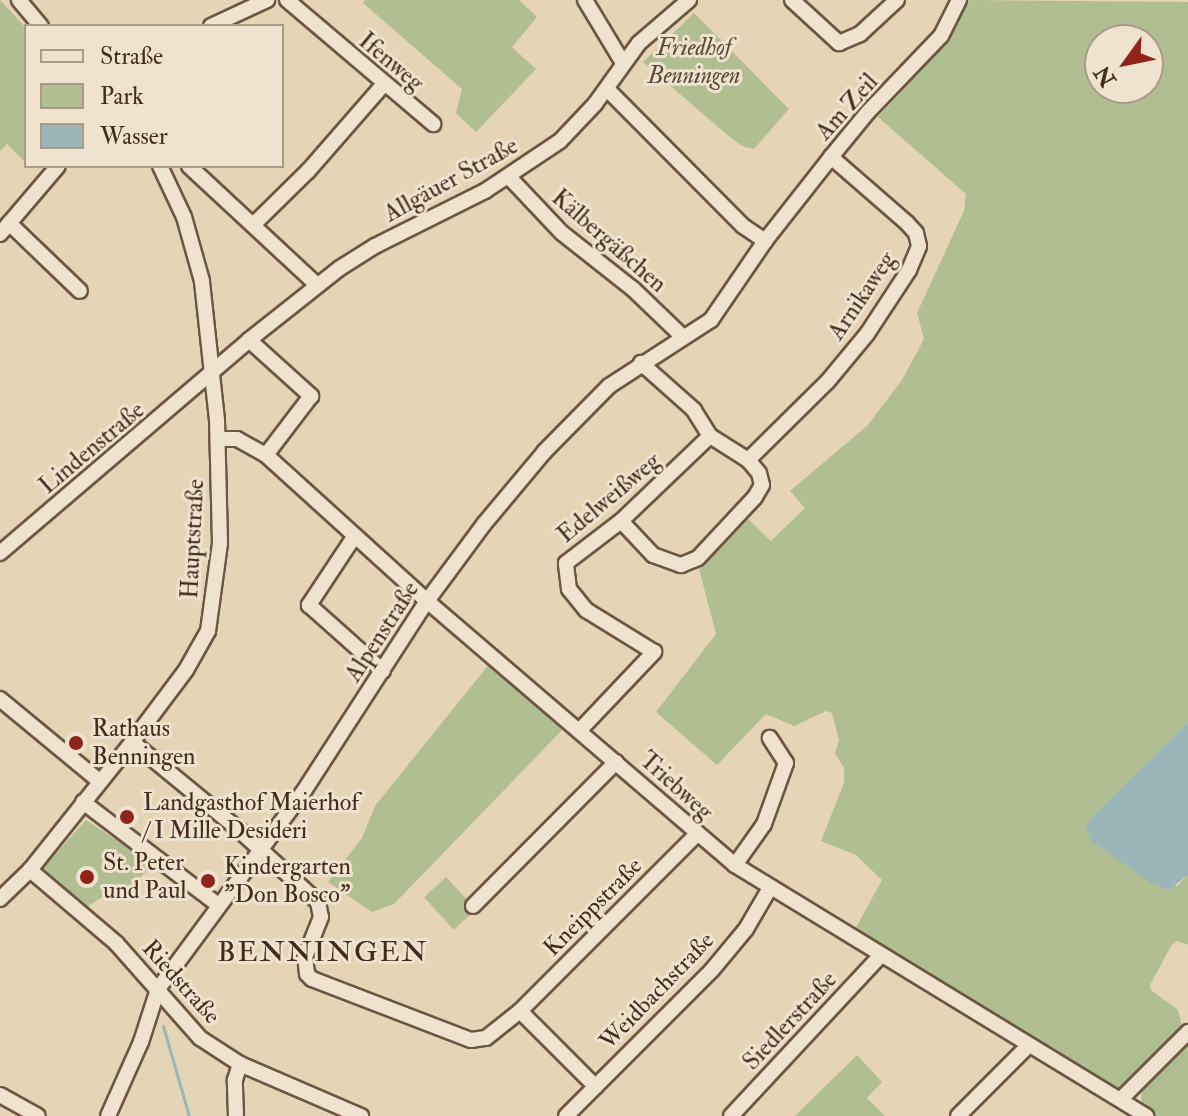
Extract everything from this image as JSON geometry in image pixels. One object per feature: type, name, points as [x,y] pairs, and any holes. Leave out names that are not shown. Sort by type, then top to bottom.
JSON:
[{"type":"street","points":[[19,0],[39,24]]},
{"type":"street","points":[[215,24],[267,0]]},
{"type":"street","name":"Ifenweg","points":[[287,0],[433,124]]},
{"type":"street","points":[[585,0],[623,63]]},
{"type":"street","name":"Allgäuer Straße","points":[[211,375],[317,285],[375,246],[509,177],[567,135],[607,89],[623,63],[649,32],[689,0]]},
{"type":"street","points":[[792,0],[839,43],[860,34],[897,0]]},
{"type":"street","name":"Am Zeil","points":[[683,337],[711,320],[765,241],[831,157],[868,112],[941,36],[959,0]]},
{"type":"street","points":[[254,224],[308,171],[384,84]]},
{"type":"street","points":[[607,89],[743,226],[765,241]]},
{"type":"street","name":"Arnikaweg","points":[[748,460],[828,381],[867,334],[909,270],[919,246],[916,233],[907,223],[831,157]]},
{"type":"street","points":[[56,168],[5,228],[80,291]]},
{"type":"street","name":"Hauptstraße","points":[[0,899],[30,870],[132,742],[186,670],[208,631],[220,543],[218,439],[202,281],[184,217],[161,168]]},
{"type":"street","points":[[196,168],[317,285]]},
{"type":"street","name":"Kälbergäßchen","points":[[509,177],[562,233],[633,289],[683,337]]},
{"type":"street","name":"Alpenstraße","points":[[108,1116],[141,1042],[158,989],[302,794],[427,601],[545,451],[609,386],[683,337]]},
{"type":"street","points":[[249,340],[311,396],[266,455]]},
{"type":"street","points":[[621,521],[653,555],[681,565],[698,558],[755,497],[762,485],[759,473],[748,460],[710,436],[694,410],[641,363]]},
{"type":"street","name":"Lindenstraße","points":[[0,553],[211,375]]},
{"type":"street","name":"Edelweißweg","points":[[580,730],[654,652],[586,610],[569,589],[566,563],[621,521],[710,436]]},
{"type":"street","name":"Triebweg","points":[[218,439],[237,439],[266,455],[427,601],[735,865],[1146,1116]]},
{"type":"street","points":[[354,537],[309,605],[383,671]]},
{"type":"street","points":[[0,699],[99,781]]},
{"type":"street","points":[[735,865],[764,824],[786,763],[770,738]]},
{"type":"street","points":[[132,742],[238,829],[259,851]]},
{"type":"street","points":[[473,906],[616,762]]},
{"type":"street","points":[[83,802],[218,905]]},
{"type":"street","name":"Kneippstraße","points":[[259,851],[322,909],[305,957],[307,974],[312,979],[471,1040],[486,1038],[520,1011],[697,834]]},
{"type":"street","name":"Riedstraße","points":[[30,870],[116,943],[200,1038],[240,1064],[356,1115]]},
{"type":"street","name":"Weidbachstraße","points":[[566,1116],[712,970],[746,929],[770,888]]},
{"type":"street","name":"Siedlerstraße","points":[[731,1116],[881,955]]},
{"type":"street","points":[[520,1011],[596,1087]]},
{"type":"street","points":[[1121,1099],[1188,1032]]},
{"type":"street","points":[[958,1116],[1029,1045]]},
{"type":"street","points":[[236,1116],[235,1080],[240,1064]]},
{"type":"street","points":[[0,1095],[38,1116]]},
{"type":"green space","points":[[0,0],[24,26],[24,161],[7,144],[0,151]]},
{"type":"green space","points":[[365,0],[519,0],[537,17],[512,47],[536,69],[476,132],[456,113],[462,89],[363,3]]},
{"type":"green space","points":[[969,0],[1188,2],[1188,722],[1091,818],[1177,886],[1188,875],[1188,945],[1177,941],[1171,946],[1150,985],[1151,990],[1178,1010],[1182,1026],[1118,1092],[853,933],[882,880],[856,855],[821,841],[844,783],[844,768],[835,753],[839,740],[832,713],[826,711],[794,726],[766,714],[717,765],[656,712],[716,634],[699,569],[748,519],[771,541],[805,508],[790,491],[867,426],[902,380],[924,339],[917,313],[964,211],[966,194],[878,117],[947,41]]},
{"type":"green space","name":"Friedhof Benningen","points":[[694,13],[789,109],[754,149],[742,146],[725,133],[643,62]]},
{"type":"green space","points":[[490,663],[565,727],[394,904],[372,912],[328,882],[362,838],[375,806]]},
{"type":"green space","points":[[86,820],[153,864],[132,886],[115,885],[109,893],[83,909],[41,870]]},
{"type":"green space","points":[[446,877],[476,909],[454,930],[424,897]]},
{"type":"green space","points":[[1188,1039],[1188,1116],[1153,1116],[1142,1106],[1141,1088]]},
{"type":"green space","points":[[857,1055],[882,1082],[867,1098],[885,1116],[795,1116]]},
{"type":"water","points":[[1188,722],[1188,875],[1169,890],[1151,883],[1091,841],[1086,828],[1091,818]]},
{"type":"waterway","points":[[163,1026],[189,1116]]},
{"type":"place","name":"Rathaus Benningen","points":[[76,743]]},
{"type":"place","name":"Landgasthof Maierhof / I Mille Desideri","points":[[127,817]]},
{"type":"place","name":"St. Peter und Paul","points":[[87,877]]},
{"type":"place","name":"Kindergarten \"Don Bosco\"","points":[[208,881]]},
{"type":"district","name":"BENNINGEN","points":[[323,953]]}]
